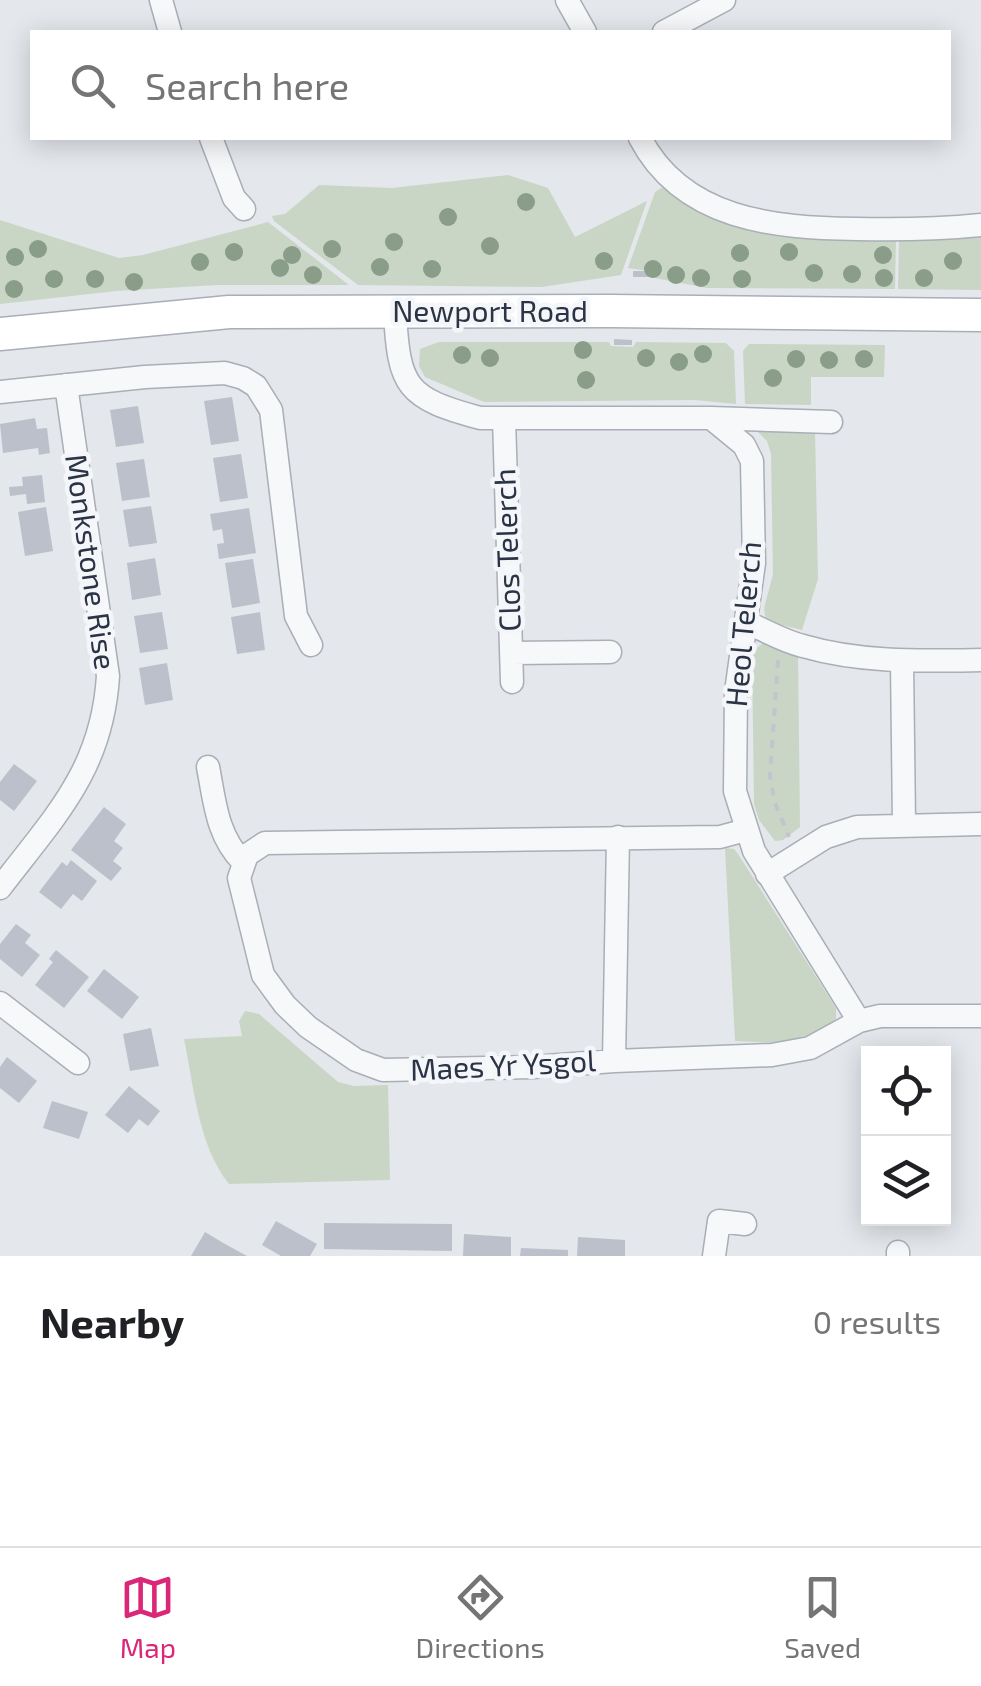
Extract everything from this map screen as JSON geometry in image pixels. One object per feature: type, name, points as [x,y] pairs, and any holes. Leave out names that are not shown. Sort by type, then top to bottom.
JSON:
[{"type":"main road","name":"Newport Road","points":[[0,334],[230,312],[981,315]]},
{"type":"street","points":[[161,0],[169,30]]},
{"type":"street","points":[[567,0],[584,30]]},
{"type":"street","points":[[668,30],[724,0]]},
{"type":"street","points":[[212,140],[234,198],[244,209]]},
{"type":"street","points":[[641,140],[671,178],[706,202],[743,220],[796,228],[899,230],[981,225]]},
{"type":"street","points":[[395,313],[398,365],[407,384],[416,393],[466,414],[504,418],[832,422]]},
{"type":"street","points":[[0,392],[225,373],[256,386],[271,410],[296,616],[311,645]]},
{"type":"street","name":"Monkstone Rise","points":[[0,888],[76,789],[95,749],[106,697],[108,676],[66,385]]},
{"type":"street","name":"Clos Telerch","points":[[504,418],[512,682]]},
{"type":"street","name":"Heol Telerch","points":[[711,418],[744,446],[752,461],[754,564],[736,692],[735,791],[746,830],[767,874],[859,1021]]},
{"type":"street","points":[[746,622],[782,638],[852,658],[902,662],[981,660]]},
{"type":"street","points":[[511,653],[610,652]]},
{"type":"street","points":[[902,662],[904,824]]},
{"type":"street","points":[[208,767],[221,829],[228,846],[243,862],[265,843],[720,837],[746,830]]},
{"type":"street","points":[[767,874],[838,832],[857,827],[981,824]]},
{"type":"street","points":[[614,1061],[618,837]]},
{"type":"street","name":"Maes Yr Ysgol","points":[[243,862],[239,878],[263,975],[292,1014],[356,1060],[396,1072],[772,1056],[810,1048],[859,1021]]},
{"type":"street","points":[[0,1003],[78,1063]]},
{"type":"street","points":[[859,1021],[880,1016],[981,1016]]},
{"type":"street","points":[[714,1256],[719,1220],[745,1224]]},
{"type":"path","points":[[782,638],[774,693],[770,776],[775,804],[796,855]]},
{"type":"green space","points":[[508,175],[548,188],[575,237],[647,201],[621,275],[542,287],[358,285],[272,216],[285,214],[319,185],[392,188]]},
{"type":"green space","points":[[666,185],[756,231],[805,237],[896,239],[895,289],[707,288],[649,277],[648,271],[628,268],[655,192]]},
{"type":"green space","points":[[0,220],[119,258],[268,222],[349,285],[217,285],[0,304]]},
{"type":"green space","points":[[981,233],[981,290],[898,289],[899,239]]},
{"type":"green space","points":[[439,342],[609,342],[611,346],[633,347],[636,342],[726,343],[734,351],[736,404],[695,400],[484,402],[425,377],[419,366],[420,349]]},
{"type":"green space","points":[[749,344],[885,345],[884,377],[811,377],[811,405],[745,404],[743,351]]},
{"type":"green space","points":[[756,430],[815,430],[818,579],[802,630],[766,621],[764,608],[773,574],[771,454],[767,441]]},
{"type":"green space","points":[[763,643],[798,654],[800,827],[783,840],[775,841],[759,820],[754,804],[752,652]]},
{"type":"green space","points":[[725,848],[738,854],[836,1008],[836,1019],[815,1036],[776,1043],[735,1041]]},
{"type":"green space","points":[[245,1011],[259,1014],[338,1082],[354,1086],[388,1085],[390,1180],[229,1184],[204,1134],[184,1039],[242,1036],[239,1021]]},
{"type":"building","points":[[633,271],[649,271],[649,277],[633,277]]},
{"type":"building","points":[[614,339],[632,340],[632,345],[614,345]]},
{"type":"building","points":[[232,397],[239,441],[211,445],[204,401]]},
{"type":"building","points":[[138,406],[144,443],[116,447],[110,410]]},
{"type":"building","points":[[35,418],[37,429],[47,428],[50,453],[39,455],[38,448],[3,453],[0,424]]},
{"type":"building","points":[[241,454],[248,498],[220,502],[213,458]]},
{"type":"building","points":[[144,459],[150,497],[122,501],[116,463]]},
{"type":"building","points":[[42,475],[45,502],[27,504],[26,494],[10,496],[9,487],[23,486],[22,477]]},
{"type":"building","points":[[151,506],[157,543],[129,547],[123,510]]},
{"type":"building","points":[[46,507],[53,551],[25,556],[18,512]]},
{"type":"building","points":[[249,508],[256,553],[219,559],[217,544],[224,543],[222,529],[213,531],[210,514]]},
{"type":"building","points":[[155,558],[161,595],[132,600],[127,563]]},
{"type":"building","points":[[253,559],[260,603],[232,608],[225,563]]},
{"type":"building","points":[[162,612],[168,649],[140,653],[134,616]]},
{"type":"building","points":[[260,612],[265,650],[237,654],[231,617]]},
{"type":"building","points":[[167,663],[173,700],[145,705],[139,668]]},
{"type":"building","points":[[14,764],[37,781],[14,811],[0,800],[0,782]]},
{"type":"building","points":[[104,807],[126,824],[114,841],[123,848],[113,861],[122,868],[111,881],[71,850]]},
{"type":"building","points":[[71,860],[97,881],[82,901],[73,894],[61,909],[39,892],[62,862],[67,866]]},
{"type":"building","points":[[16,924],[31,935],[25,943],[40,955],[22,977],[0,959],[0,944]]},
{"type":"building","points":[[56,950],[89,977],[64,1008],[35,985],[53,962],[49,959]]},
{"type":"building","points":[[104,969],[139,997],[122,1019],[87,991]]},
{"type":"building","points":[[151,1028],[159,1066],[130,1071],[123,1034]]},
{"type":"building","points":[[7,1057],[37,1081],[19,1103],[0,1088],[0,1067]]},
{"type":"building","points":[[129,1086],[160,1111],[148,1126],[139,1119],[128,1133],[105,1115]]},
{"type":"building","points":[[52,1101],[88,1112],[79,1139],[43,1128]]},
{"type":"building","points":[[276,1221],[317,1244],[310,1256],[281,1256],[262,1245]]},
{"type":"building","points":[[324,1223],[452,1224],[452,1251],[324,1249]]},
{"type":"building","points":[[205,1232],[225,1244],[247,1256],[191,1256]]},
{"type":"building","points":[[464,1234],[511,1237],[511,1256],[463,1256]]},
{"type":"building","points":[[578,1237],[625,1240],[625,1256],[577,1256]]},
{"type":"building","points":[[521,1248],[568,1250],[568,1256],[520,1256]]}]
